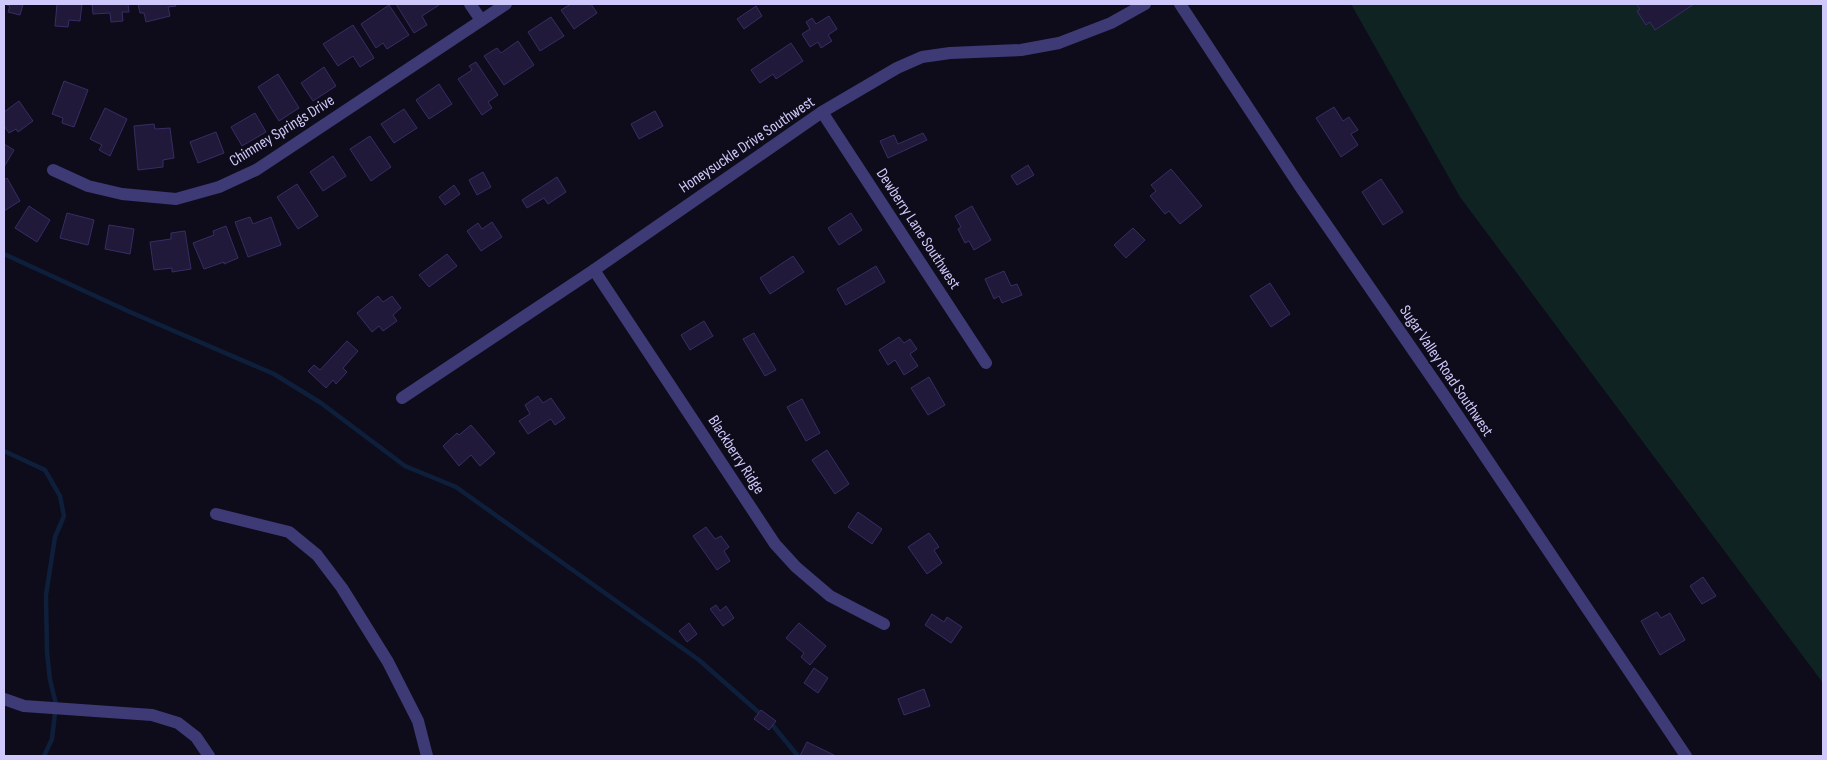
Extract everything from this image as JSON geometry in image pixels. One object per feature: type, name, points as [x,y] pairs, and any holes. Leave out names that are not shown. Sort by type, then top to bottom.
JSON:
[{"type":"street","points":[[470,4],[481,20]]},
{"type":"street","name":"Chimney Springs Drive","points":[[53,170],[88,186],[122,194],[176,199],[219,187],[256,170],[506,4]]},
{"type":"street","name":"Honeysuckle Drive Southwest","points":[[402,398],[594,270],[822,112],[897,68],[922,57],[950,53],[1021,50],[1059,43],[1111,23],[1145,4]]},
{"type":"street","name":"Sugar Valley Road Southwest","points":[[1180,4],[1686,756]]},
{"type":"street","name":"Dewberry Lane Southwest","points":[[822,112],[986,363]]},
{"type":"street","name":"Blackberry Ridge","points":[[594,270],[775,544],[796,566],[830,596],[884,624]]},
{"type":"street","points":[[216,514],[289,532],[317,555],[342,588],[388,662],[418,721],[427,756]]},
{"type":"street","points":[[4,699],[24,706],[152,715],[178,723],[196,737],[209,756]]},
{"type":"green space","points":[[1351,4],[1823,4],[1823,683],[1460,197]]},
{"type":"building","points":[[4,4],[23,4],[20,15],[8,12],[10,6]]},
{"type":"building","points":[[57,4],[82,4],[80,21],[69,20],[68,27],[55,26]]},
{"type":"building","points":[[92,4],[128,4],[129,12],[122,12],[123,21],[111,22],[110,13],[93,14]]},
{"type":"building","points":[[138,4],[175,4],[176,6],[168,7],[170,16],[146,22],[144,13],[140,13]]},
{"type":"building","points":[[396,4],[439,5],[422,16],[427,25],[414,33]]},
{"type":"building","points":[[571,4],[591,4],[597,13],[574,29],[561,10]]},
{"type":"building","points":[[1636,4],[1694,4],[1655,30],[1650,22],[1646,25],[1637,11],[1640,9]]},
{"type":"building","points":[[389,5],[409,35],[387,49],[383,43],[376,48],[361,24]]},
{"type":"building","points":[[756,6],[762,16],[744,29],[737,19]]},
{"type":"building","points":[[829,16],[837,29],[828,35],[832,41],[821,48],[818,42],[810,47],[802,34],[810,29],[806,22],[812,18],[816,24]]},
{"type":"building","points":[[551,17],[564,36],[540,51],[528,32]]},
{"type":"building","points":[[353,25],[374,58],[360,67],[353,56],[338,66],[323,44]]},
{"type":"building","points":[[518,41],[534,65],[504,85],[484,56],[497,48],[501,53]]},
{"type":"building","points":[[791,43],[803,61],[776,79],[773,74],[760,83],[751,70]]},
{"type":"building","points":[[476,62],[498,95],[488,102],[492,108],[482,115],[458,79],[472,70],[469,66]]},
{"type":"building","points":[[324,67],[336,86],[313,101],[301,83]]},
{"type":"building","points":[[278,74],[299,108],[279,121],[258,87]]},
{"type":"building","points":[[64,81],[88,90],[74,127],[62,123],[63,118],[52,114]]},
{"type":"building","points":[[439,84],[452,104],[429,119],[416,100]]},
{"type":"building","points":[[19,101],[33,121],[18,132],[16,129],[9,133],[4,126],[4,112]]},
{"type":"building","points":[[1334,107],[1343,121],[1349,117],[1358,130],[1351,134],[1358,145],[1341,157],[1316,118]]},
{"type":"building","points":[[105,108],[127,119],[110,156],[99,150],[102,145],[90,139]]},
{"type":"building","points":[[404,109],[417,128],[394,143],[381,124]]},
{"type":"building","points":[[655,111],[663,126],[639,139],[631,124]]},
{"type":"building","points":[[255,113],[266,132],[242,146],[231,127]]},
{"type":"building","points":[[154,124],[155,129],[170,128],[174,158],[163,160],[163,167],[138,170],[134,126]]},
{"type":"building","points":[[216,132],[224,153],[198,163],[190,142]]},
{"type":"building","points":[[923,133],[927,140],[888,158],[880,141],[894,135],[898,144]]},
{"type":"building","points":[[370,136],[391,167],[371,181],[350,149]]},
{"type":"building","points":[[4,144],[14,150],[4,167]]},
{"type":"building","points":[[333,156],[346,176],[323,191],[310,172]]},
{"type":"building","points":[[1028,165],[1034,175],[1017,185],[1011,176]]},
{"type":"building","points":[[1171,169],[1202,206],[1180,224],[1169,211],[1165,214],[1150,196],[1156,191],[1151,185]]},
{"type":"building","points":[[483,172],[491,187],[477,195],[469,180]]},
{"type":"building","points":[[557,177],[566,192],[548,204],[544,198],[527,208],[522,200]]},
{"type":"building","points":[[7,178],[20,201],[4,211],[4,180]]},
{"type":"building","points":[[1381,179],[1403,212],[1383,225],[1362,192]]},
{"type":"building","points":[[297,184],[318,216],[298,229],[277,197]]},
{"type":"building","points":[[454,185],[460,194],[445,205],[439,197]]},
{"type":"building","points":[[29,206],[50,220],[37,242],[15,228]]},
{"type":"building","points":[[972,206],[991,240],[974,250],[969,241],[965,243],[958,229],[961,227],[955,216]]},
{"type":"building","points":[[67,213],[94,220],[88,245],[60,238]]},
{"type":"building","points":[[851,213],[862,230],[839,245],[828,228]]},
{"type":"building","points":[[250,217],[253,224],[271,217],[281,245],[248,257],[235,222]]},
{"type":"building","points":[[492,222],[502,237],[481,251],[467,231],[478,223],[482,229]]},
{"type":"building","points":[[109,225],[134,229],[130,254],[105,249]]},
{"type":"building","points":[[226,226],[238,258],[204,269],[193,243],[214,235],[213,231]]},
{"type":"building","points":[[1133,228],[1145,240],[1126,258],[1114,245]]},
{"type":"building","points":[[185,231],[191,269],[172,272],[172,268],[154,270],[150,242],[171,239],[171,233]]},
{"type":"building","points":[[447,254],[457,266],[429,287],[419,275]]},
{"type":"building","points":[[793,256],[804,272],[770,294],[760,278]]},
{"type":"building","points":[[876,266],[885,282],[846,305],[837,289]]},
{"type":"building","points":[[1004,271],[1011,286],[1017,284],[1022,295],[1002,303],[999,296],[994,299],[985,279]]},
{"type":"building","points":[[1270,283],[1290,314],[1271,327],[1250,296]]},
{"type":"building","points":[[378,296],[383,302],[392,296],[401,308],[393,315],[397,321],[383,331],[379,326],[372,332],[357,313]]},
{"type":"building","points":[[704,321],[713,336],[690,350],[681,335]]},
{"type":"building","points":[[754,333],[776,370],[765,376],[743,339]]},
{"type":"building","points":[[899,337],[904,343],[910,339],[917,349],[910,354],[918,366],[904,375],[895,360],[888,365],[879,350]]},
{"type":"building","points":[[347,341],[358,351],[343,368],[347,372],[336,384],[333,380],[326,388],[308,371],[314,365],[320,370]]},
{"type":"building","points":[[929,377],[945,405],[928,415],[911,388]]},
{"type":"building","points":[[538,396],[543,403],[551,398],[565,418],[555,425],[551,419],[528,434],[519,421],[530,414],[525,405]]},
{"type":"building","points":[[802,399],[820,433],[806,441],[787,407]]},
{"type":"building","points":[[471,425],[495,453],[480,466],[471,455],[459,466],[443,446],[457,433],[459,435]]},
{"type":"building","points":[[827,450],[849,484],[835,494],[812,460]]},
{"type":"building","points":[[858,512],[882,529],[872,544],[848,527]]},
{"type":"building","points":[[706,527],[715,539],[721,536],[729,547],[724,551],[730,561],[717,570],[693,536]]},
{"type":"building","points":[[929,533],[939,547],[934,550],[942,563],[927,574],[908,547]]},
{"type":"building","points":[[1703,577],[1716,596],[1702,604],[1690,586]]},
{"type":"building","points":[[716,605],[720,611],[726,606],[734,618],[723,626],[710,609]]},
{"type":"building","points":[[1657,612],[1661,618],[1670,613],[1685,640],[1660,655],[1641,621]]},
{"type":"building","points":[[932,614],[944,622],[947,617],[962,627],[951,643],[925,625]]},
{"type":"building","points":[[689,623],[697,634],[687,642],[679,631]]},
{"type":"building","points":[[799,623],[826,646],[810,665],[801,657],[804,653],[786,638]]},
{"type":"building","points":[[814,668],[828,678],[818,693],[804,683]]},
{"type":"building","points":[[924,689],[930,706],[904,715],[898,699]]},
{"type":"building","points":[[761,710],[776,721],[769,730],[754,719]]},
{"type":"building","points":[[807,742],[834,755],[834,756],[800,756]]},
{"type":"waterway","points":[[4,254],[130,312],[274,374],[321,403],[405,466],[456,487],[699,660],[763,716]]},
{"type":"waterway","points":[[4,451],[45,470],[60,496],[64,516],[55,537],[46,595],[47,652],[50,680],[56,704],[52,739],[44,756]]},
{"type":"waterway","points":[[769,721],[798,756]]}]
